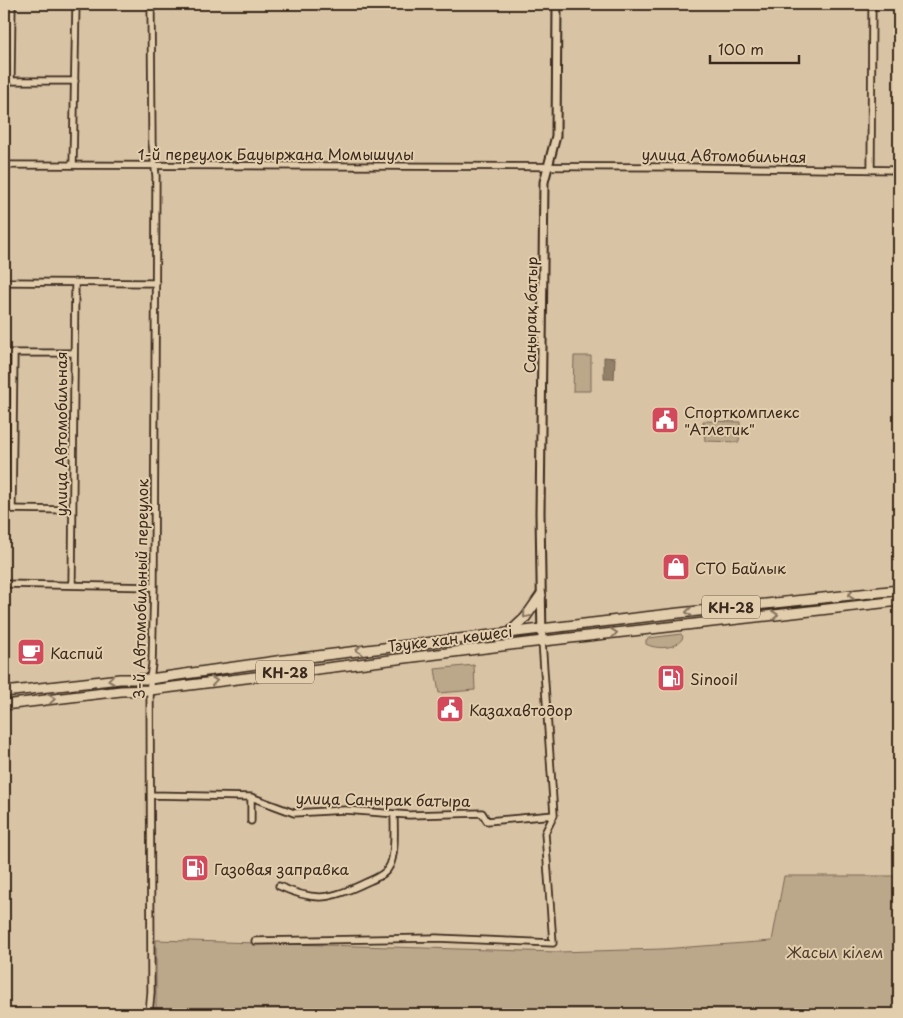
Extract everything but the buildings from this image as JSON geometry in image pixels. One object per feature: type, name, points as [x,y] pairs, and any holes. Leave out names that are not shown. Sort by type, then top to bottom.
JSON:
[{"type":"main road","name":"Тәуке хан көшесі","points":[[4,692],[120,679],[150,678],[281,660],[541,629],[899,590]]},
{"type":"main road","points":[[509,633],[524,618],[541,595]]},
{"type":"main road","name":"Тәуке хан көшесі","points":[[4,705],[121,691],[150,690],[542,641],[899,601]]},
{"type":"street","points":[[11,81],[12,4]]},
{"type":"street","points":[[73,165],[76,4]]},
{"type":"street","name":"3-й Автомобильный переулок","points":[[149,1014],[151,992],[150,678],[154,587],[156,283],[156,176],[152,143],[151,4]]},
{"type":"street","name":"Саңырақ батыр","points":[[542,641],[540,514],[544,182],[556,136],[557,4]]},
{"type":"street","points":[[871,170],[872,4]]},
{"type":"street","points":[[4,81],[75,81]]},
{"type":"street","name":"1-й переулок Бауыржана Момышулы","points":[[4,165],[154,164],[548,167]]},
{"type":"street","name":"улица Автомобильная","points":[[548,167],[899,170]]},
{"type":"street","points":[[4,282],[156,283]]},
{"type":"street","name":"улица Автомобильная","points":[[72,585],[75,282]]},
{"type":"street","points":[[4,354],[73,353]]},
{"type":"street","points":[[12,509],[14,354]]},
{"type":"street","points":[[4,509],[72,510]]},
{"type":"street","points":[[4,584],[154,587]]},
{"type":"street","points":[[255,941],[436,938],[553,943],[544,833],[554,815],[542,641]]},
{"type":"street","name":"улица Санырак батыра","points":[[151,795],[251,797],[294,813],[345,810],[394,814],[482,813],[487,821],[554,815]]},
{"type":"street","points":[[251,797],[251,821]]},
{"type":"street","points":[[279,886],[312,897],[334,897],[380,876],[389,868],[394,847],[394,814]]},
{"type":"green space","points":[[574,356],[591,356],[591,391],[573,391]]},
{"type":"green space","points":[[703,421],[740,422],[739,442],[705,441]]},
{"type":"green space","points":[[681,634],[683,637],[680,641],[672,646],[661,648],[646,644],[646,640],[649,638]]},
{"type":"green space","points":[[474,665],[475,690],[439,693],[435,669]]},
{"type":"green space","name":"Жасыл кілем","points":[[784,876],[899,876],[899,1014],[156,1014],[156,940],[558,952],[662,949],[772,941]]},
{"type":"shaded area","points":[[604,357],[615,358],[614,379],[604,379]]},
{"type":"place","name":"Спорткомплекс \"Атлетик\"","points":[[665,420]]},
{"type":"place","name":"СТО Байлык","points":[[676,567]]},
{"type":"place","name":"Каспий","points":[[31,652]]},
{"type":"place","name":"Sinooil","points":[[671,678]]},
{"type":"place","name":"Казахавтодор","points":[[450,709]]},
{"type":"place","name":"Газовая заправка","points":[[195,868]]}]
